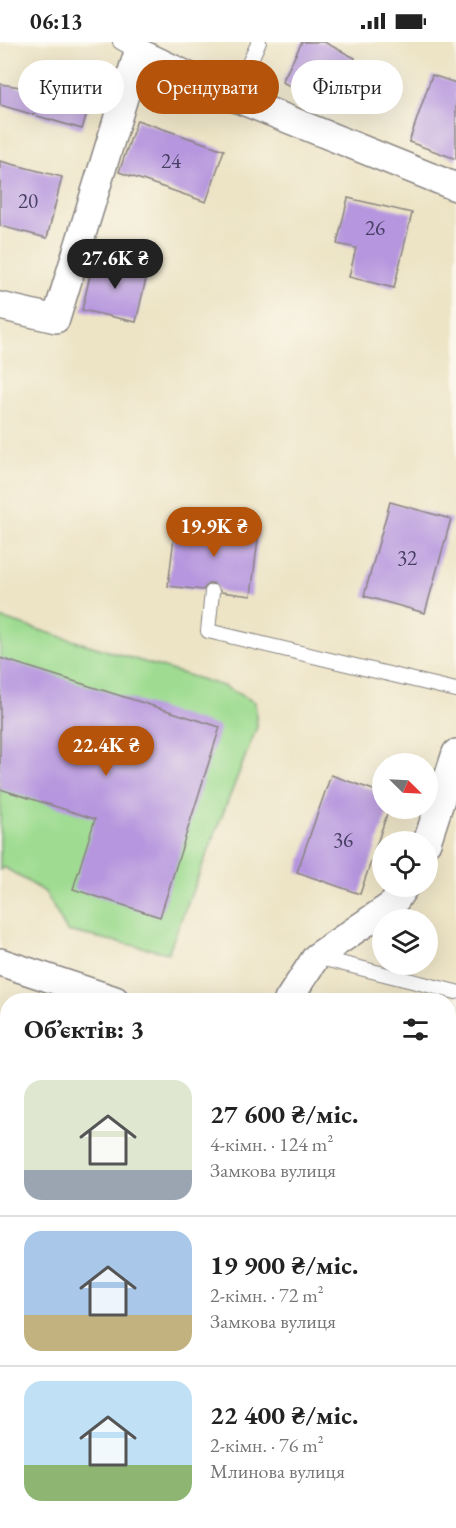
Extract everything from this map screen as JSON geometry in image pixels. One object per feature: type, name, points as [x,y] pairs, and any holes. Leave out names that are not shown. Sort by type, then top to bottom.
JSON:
[{"type":"street","points":[[0,306],[56,319],[129,47],[156,60]]},
{"type":"street","points":[[275,114],[456,187]]},
{"type":"street","points":[[431,831],[456,753]]},
{"type":"street","points":[[293,993],[316,957],[393,904],[398,897]]},
{"type":"street","points":[[0,962],[94,993]]},
{"type":"lane","points":[[250,60],[258,42]]},
{"type":"lane","points":[[212,592],[208,631],[456,690]]},
{"type":"lane","points":[[316,957],[456,992]]},
{"type":"green space","points":[[0,618],[223,686],[255,702],[257,727],[168,953],[67,931],[45,892],[4,867],[0,870]]},
{"type":"building","points":[[302,42],[324,42],[355,58],[354,60],[293,60]]},
{"type":"building","points":[[291,64],[291,86],[282,82]]},
{"type":"building","points":[[432,75],[456,83],[456,159],[409,142]]},
{"type":"building","points":[[0,84],[18,87],[18,110],[0,105]]},
{"type":"building","points":[[31,114],[87,114],[82,129]]},
{"type":"building","points":[[137,120],[224,150],[206,202],[119,172]]},
{"type":"building","points":[[0,161],[62,177],[47,238],[0,226]]},
{"type":"building","points":[[348,198],[412,213],[394,288],[349,277],[356,248],[337,244]]},
{"type":"building","points":[[94,258],[148,270],[136,322],[82,310]]},
{"type":"building","points":[[390,502],[451,519],[425,613],[364,596]]},
{"type":"building","points":[[176,521],[259,530],[251,596],[221,592],[213,583],[208,584],[203,590],[168,586]]},
{"type":"building","points":[[0,658],[220,727],[160,917],[73,889],[95,819],[0,789]]},
{"type":"building","points":[[331,775],[372,789],[372,819],[385,819],[381,831],[372,831],[372,858],[360,894],[297,872]]}]
